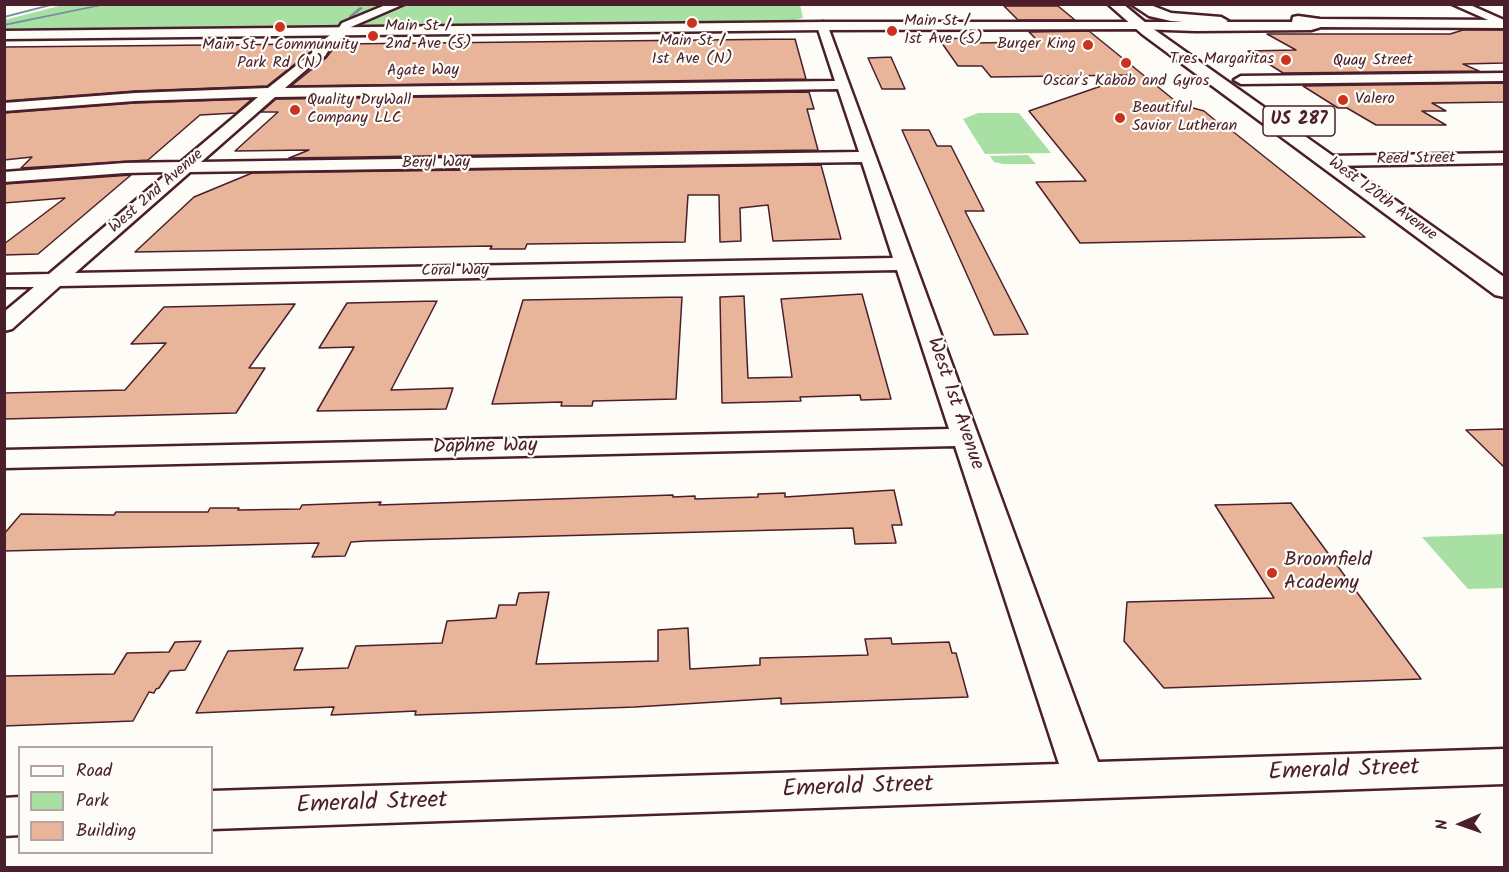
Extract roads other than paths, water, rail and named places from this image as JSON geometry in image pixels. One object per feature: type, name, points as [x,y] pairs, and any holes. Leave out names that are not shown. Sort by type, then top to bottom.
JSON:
[{"type":"main road","name":"West 120th Avenue","points":[[1114,4],[1139,25],[1328,161],[1503,281]]},
{"type":"main road","name":"West 120th Avenue","points":[[1136,4],[1161,25],[1357,161],[1503,281]]},
{"type":"main road","points":[[1136,4],[1154,13],[1172,17],[1221,21]]},
{"type":"main road","points":[[4,35],[343,31],[820,20],[1139,25],[1299,20],[1502,22]]},
{"type":"main road","points":[[1161,25],[1187,27],[1311,26],[1320,22]]},
{"type":"street","name":"West 2nd Avenue","points":[[4,324],[309,60],[321,53],[343,31],[399,4]]},
{"type":"street","points":[[1457,4],[1502,22]]},
{"type":"street","name":"West 1st Avenue","points":[[820,20],[1085,781]]},
{"type":"street","name":"Quay Street","points":[[1241,80],[1504,77]]},
{"type":"street","name":"Agate Way","points":[[4,107],[135,97],[272,92],[843,86]]},
{"type":"street","name":"Beryl Way","points":[[4,177],[94,170],[186,167],[868,157]]},
{"type":"street","name":"Reed Street","points":[[1328,161],[1504,158]]},
{"type":"street","name":"Coral Way","points":[[4,281],[905,264]]},
{"type":"street","name":"Daphne Way","points":[[4,459],[966,437]]},
{"type":"street","name":"Emerald Street","points":[[213,810],[1504,767]]},
{"type":"waterway","points":[[4,17],[57,4]]},
{"type":"waterway","points":[[4,25],[109,4]]},
{"type":"waterway","points":[[350,17],[361,8]]},
{"type":"place","name":"Main St / 1st Ave (N)","points":[[692,23]]},
{"type":"place","name":"Main St / Communuity Park Rd (N)","points":[[280,27]]},
{"type":"place","name":"Main St / 1st Ave (S)","points":[[892,31]]},
{"type":"place","name":"Main St / 2nd Ave (S)","points":[[373,36]]},
{"type":"place","name":"Burger King","points":[[1088,45]]},
{"type":"place","name":"Tres Margaritas","points":[[1286,60]]},
{"type":"place","name":"Oscar's Kabob and Gyros","points":[[1126,63]]},
{"type":"place","name":"Valero","points":[[1343,100]]},
{"type":"place","name":"Quality DryWall Company LLC","points":[[295,110]]},
{"type":"place","name":"Beautiful Savior Lutheran","points":[[1120,118]]},
{"type":"place","name":"Broomfield Academy","points":[[1272,573]]}]
